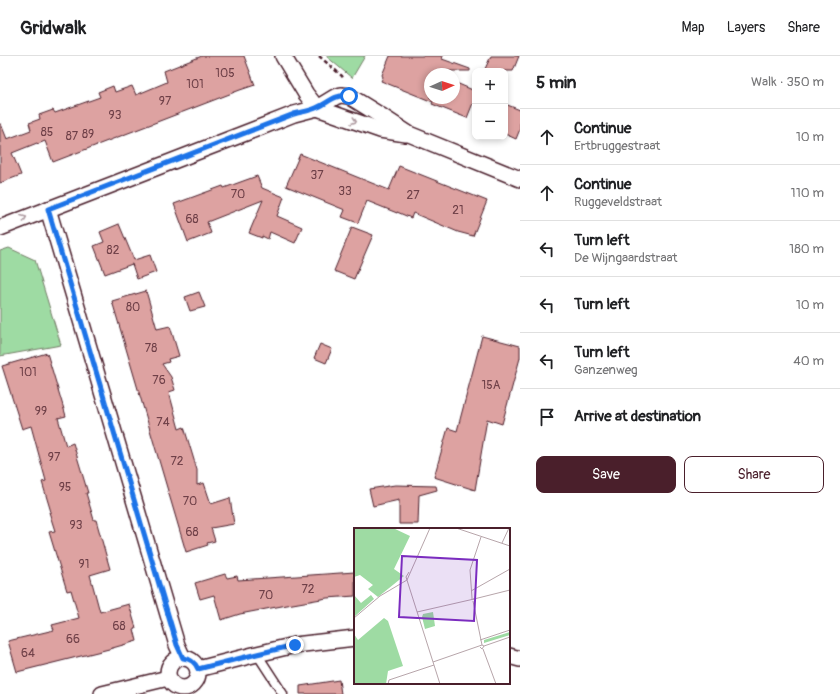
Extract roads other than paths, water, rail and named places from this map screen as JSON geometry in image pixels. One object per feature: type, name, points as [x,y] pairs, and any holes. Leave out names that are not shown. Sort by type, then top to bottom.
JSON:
[{"type":"street","points":[[283,56],[306,94],[322,105],[380,130],[408,134],[520,179]]},
{"type":"street","points":[[0,228],[294,114],[322,105],[341,95],[349,96],[383,116],[408,134]]},
{"type":"street","points":[[48,209],[177,645],[183,658]]},
{"type":"street","points":[[198,669],[295,645],[354,638]]},
{"type":"street","points":[[510,656],[520,659]]},
{"type":"street","points":[[183,658],[192,661],[196,664],[198,669],[198,679],[192,690],[175,686],[168,678],[169,668],[176,660],[183,658]]},
{"type":"street","points":[[102,694],[168,678]]},
{"type":"lane","points":[[257,654],[283,694]]}]
